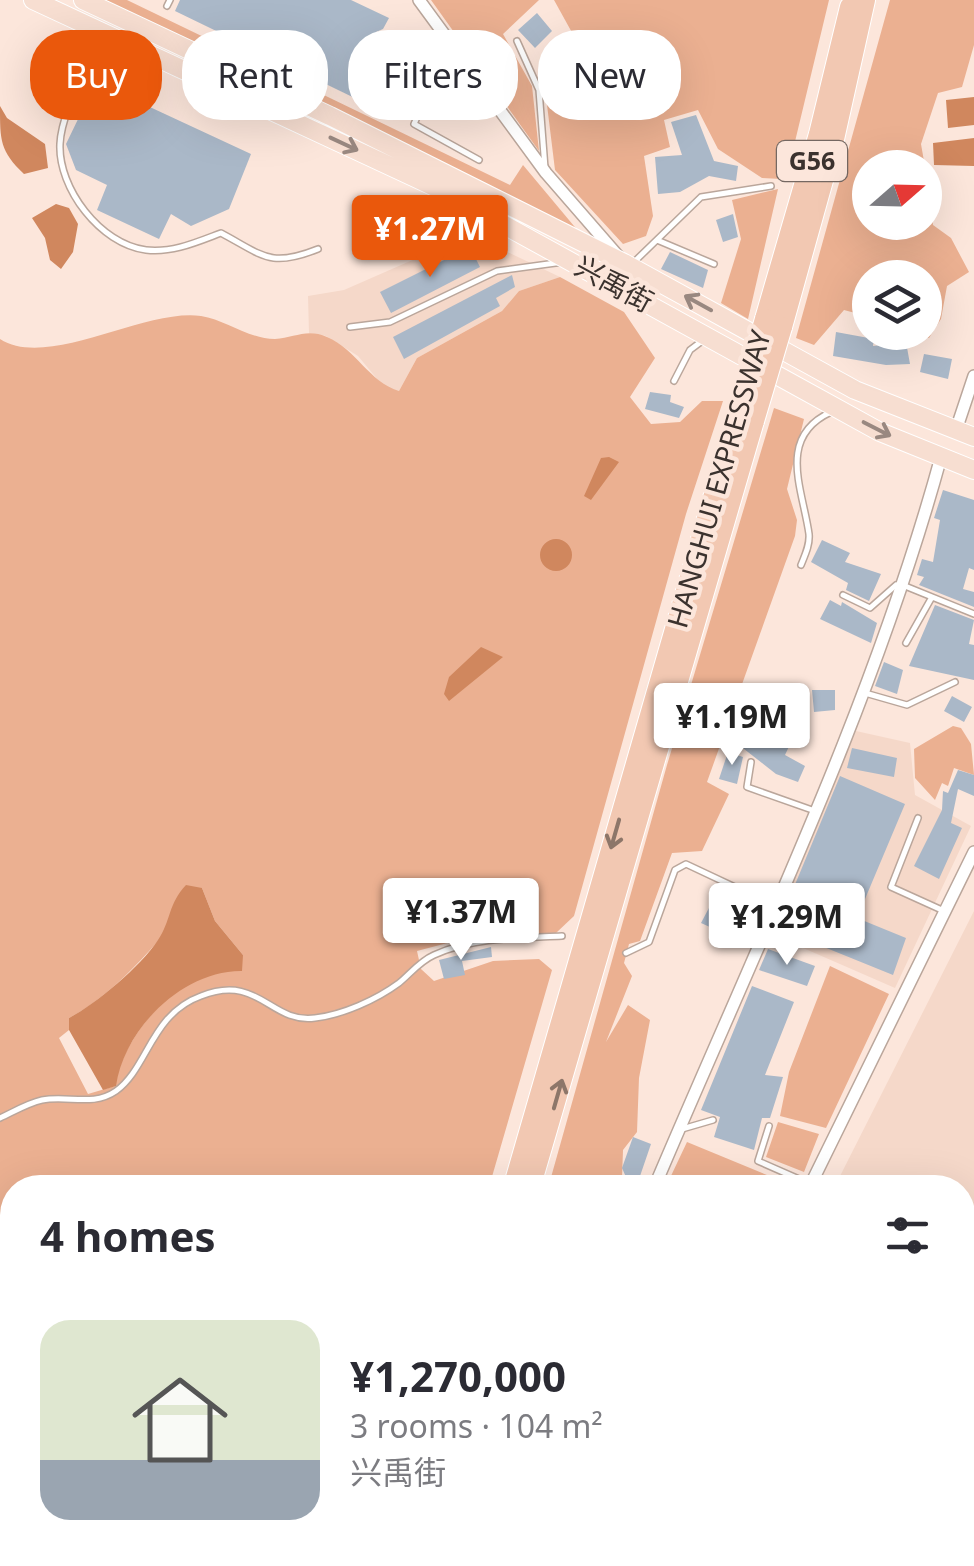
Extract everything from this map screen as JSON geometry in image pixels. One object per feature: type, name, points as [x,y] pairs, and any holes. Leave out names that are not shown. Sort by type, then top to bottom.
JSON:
[{"type":"highway","name":"HANGHUI EXPRESSWAY","points":[[774,323],[852,0]]},
{"type":"highway","name":"HANGHUI EXPRESSWAY","points":[[517,1175],[774,323],[832,148],[865,0]]},
{"type":"highway","points":[[832,148],[876,0]]},
{"type":"highway","name":"HANGHUI EXPRESSWAY","points":[[534,1175],[747,413]]},
{"type":"main road","name":"兴禹街","points":[[33,0],[98,30]]},
{"type":"main road","name":"兴禹街","points":[[83,0],[330,116],[627,265],[855,390],[974,437]]},
{"type":"main road","name":"兴禹街","points":[[162,60],[420,180],[880,432],[974,470]]},
{"type":"street","points":[[419,0],[546,173],[627,265]]},
{"type":"street","points":[[956,430],[974,376]]},
{"type":"street","points":[[659,1175],[864,693],[906,582],[941,457]]},
{"type":"street","points":[[815,1175],[974,852]]},
{"type":"lane","points":[[518,43],[539,90],[546,173]]},
{"type":"lane","points":[[67,120],[60,138],[65,180],[85,212],[133,247],[182,248],[221,233],[270,259],[288,261],[318,250]]},
{"type":"lane","points":[[416,120],[414,124],[480,160]]},
{"type":"lane","points":[[627,265],[700,197],[771,186]]},
{"type":"lane","points":[[657,240],[714,264]]},
{"type":"lane","points":[[350,327],[390,322],[497,271],[571,260]]},
{"type":"lane","points":[[674,382],[690,350],[708,336]]},
{"type":"lane","points":[[801,565],[809,534],[796,456],[810,426],[838,409]]},
{"type":"lane","points":[[843,595],[870,608],[906,582],[974,614]]},
{"type":"lane","points":[[906,643],[932,597]]},
{"type":"lane","points":[[864,693],[907,705],[955,682]]},
{"type":"lane","points":[[751,762],[747,787],[815,811]]},
{"type":"lane","points":[[918,818],[891,887],[945,912]]},
{"type":"lane","points":[[626,953],[648,942],[676,870],[686,864],[774,906]]},
{"type":"lane","points":[[0,1118],[39,1101],[102,1099],[119,1089],[134,1072],[148,1041],[178,1010],[207,993],[253,993],[286,1016],[312,1019],[380,994],[434,955],[483,941],[562,936]]},
{"type":"lane","points":[[678,1131],[713,1120]]},
{"type":"lane","points":[[770,1126],[758,1160],[788,1175]]},
{"type":"shaded area","points":[[102,0],[127,0],[189,30],[182,30],[182,39]]},
{"type":"shaded area","points":[[431,0],[539,0],[507,30],[452,30]]},
{"type":"shaded area","points":[[554,0],[829,0],[792,154],[781,179],[762,178],[718,149],[698,110],[681,115],[681,30],[571,30]]},
{"type":"shaded area","points":[[890,0],[974,0],[974,45],[962,87],[938,93],[922,150],[852,150],[852,240],[942,240],[942,232],[951,238],[969,272],[947,286],[942,314],[942,260],[852,260],[852,312],[844,310],[814,345],[796,338]]},
{"type":"shaded area","points":[[518,61],[532,86],[539,151],[517,120]]},
{"type":"shaded area","points":[[328,97],[348,107],[348,120],[328,110]]},
{"type":"shaded area","points":[[974,97],[974,125],[948,128],[946,100]]},
{"type":"shaded area","points":[[0,106],[7,118],[45,144],[48,168],[24,174],[10,159],[1,137]]},
{"type":"shaded area","points":[[349,120],[375,120],[510,185],[523,165],[579,232]]},
{"type":"shaded area","points":[[549,120],[664,120],[670,147],[644,156],[653,216],[646,236],[623,244],[555,170]]},
{"type":"shaded area","points":[[974,138],[974,166],[942,165],[942,150],[933,150],[933,143]]},
{"type":"shaded area","points":[[778,189],[748,319],[721,303],[741,239],[732,200]]},
{"type":"shaded area","points":[[56,204],[69,208],[78,224],[73,252],[61,269],[50,260],[45,238],[32,218]]},
{"type":"shaded area","points":[[465,237],[476,237],[560,277],[519,291],[502,311],[417,358],[399,391],[383,386],[358,356],[326,336],[309,333],[308,296],[344,290]]},
{"type":"shaded area","points":[[560,277],[624,312],[655,358],[630,397],[651,424],[680,422],[702,401],[723,401],[686,514],[574,916],[556,933],[510,934],[484,926],[455,941],[417,951],[421,969],[434,981],[493,961],[539,959],[552,970],[492,1175],[0,1175],[0,339],[20,347],[44,347],[152,321],[201,316],[265,338],[320,334],[337,342],[379,380],[399,391],[417,358],[502,311],[519,291]],"holes":[[[202,888],[215,921],[243,955],[193,980],[166,1000],[133,1040],[115,1086],[88,1094],[59,1038],[69,1030],[69,1018],[124,977]]]},
{"type":"shaded area","points":[[774,408],[804,419],[787,489],[797,520],[795,536],[707,782],[729,794],[702,851],[672,853],[640,941],[629,944],[624,963],[632,976],[606,1042],[628,1005],[650,1020],[639,1078],[637,1132],[623,1150],[622,1175],[552,1175],[667,765]]},
{"type":"shaded area","points":[[601,458],[619,462],[591,500],[584,496]]},
{"type":"shaded area","points":[[556,539],[567,544],[572,555],[567,566],[556,571],[545,566],[540,555],[545,544]]},
{"type":"shaded area","points":[[481,647],[503,657],[449,701],[444,694],[449,677]]},
{"type":"shaded area","points":[[953,726],[961,728],[971,744],[974,775],[954,768],[948,786],[942,783],[935,800],[915,778],[914,749]]},
{"type":"shaded area","points":[[856,731],[910,743],[915,795],[971,826],[895,988],[771,934]]},
{"type":"shaded area","points":[[186,885],[202,888],[215,921],[243,955],[242,971],[220,973],[199,981],[160,1007],[131,1044],[116,1086],[103,1090],[69,1030],[69,1018],[92,1004],[141,961],[162,933]]},
{"type":"shaded area","points":[[974,911],[974,1175],[841,1175]]},
{"type":"shaded area","points":[[830,966],[889,994],[826,1128],[780,1116],[789,1072]]},
{"type":"shaded area","points":[[778,1122],[819,1134],[804,1172],[766,1157]]},
{"type":"shaded area","points":[[687,1142],[767,1175],[671,1175]]},
{"type":"building","points":[[180,0],[351,0],[389,18],[381,30],[348,30],[348,95],[328,85],[328,30],[214,30],[175,11]]},
{"type":"building","points":[[537,13],[551,30],[538,30],[535,48],[518,30]]},
{"type":"building","points":[[162,113],[251,154],[229,209],[191,226],[171,214],[159,239],[97,210],[107,185],[76,170],[66,144],[78,120],[162,120]]},
{"type":"building","points":[[696,115],[714,161],[738,166],[736,181],[709,176],[680,192],[658,194],[655,157],[682,155],[671,122]]},
{"type":"building","points":[[733,214],[738,237],[723,242],[716,220]]},
{"type":"building","points":[[470,247],[480,267],[391,313],[380,292]]},
{"type":"building","points":[[670,252],[708,270],[703,288],[661,269]]},
{"type":"building","points":[[512,275],[515,287],[496,298],[500,306],[404,359],[393,337]]},
{"type":"building","points":[[836,332],[852,335],[852,350],[907,350],[910,364],[886,365],[833,356]]},
{"type":"building","points":[[924,354],[952,359],[948,379],[920,372]]},
{"type":"building","points":[[650,392],[671,395],[670,402],[684,407],[679,418],[645,409]]},
{"type":"building","points":[[943,490],[974,500],[974,570],[969,568],[963,589],[974,592],[974,607],[919,585],[924,577],[917,575],[922,559],[933,562],[940,520],[934,518]]},
{"type":"building","points":[[822,540],[850,553],[845,562],[881,574],[869,601],[846,590],[848,583],[811,562]]},
{"type":"building","points":[[830,600],[841,606],[842,602],[877,623],[871,643],[820,619]]},
{"type":"building","points":[[935,605],[974,620],[969,644],[974,645],[974,680],[909,666]]},
{"type":"building","points":[[884,662],[903,670],[897,694],[875,686]]},
{"type":"building","points":[[812,690],[835,690],[835,710],[814,712]]},
{"type":"building","points":[[952,696],[972,707],[964,722],[944,711]]},
{"type":"building","points":[[781,712],[801,721],[785,755],[805,766],[798,782],[776,774],[739,745],[746,722],[772,735]]},
{"type":"building","points":[[852,748],[897,758],[894,777],[847,768]]},
{"type":"building","points":[[728,752],[743,757],[737,784],[719,779]]},
{"type":"building","points":[[958,770],[974,775],[974,796],[958,789],[951,823],[962,828],[939,879],[914,866],[942,810],[943,791],[948,793]]},
{"type":"building","points":[[840,776],[905,804],[857,918],[906,938],[893,975],[777,928]]},
{"type":"building","points":[[719,889],[732,896],[712,928],[701,923]]},
{"type":"building","points":[[491,947],[492,957],[462,961],[465,975],[444,979],[439,960]]},
{"type":"building","points":[[768,949],[815,966],[807,986],[759,970]]},
{"type":"building","points":[[752,986],[794,1002],[765,1075],[783,1077],[770,1118],[762,1118],[754,1150],[714,1137],[720,1117],[701,1110]]},
{"type":"building","points":[[633,1137],[651,1144],[640,1175],[625,1175],[622,1168]]}]
